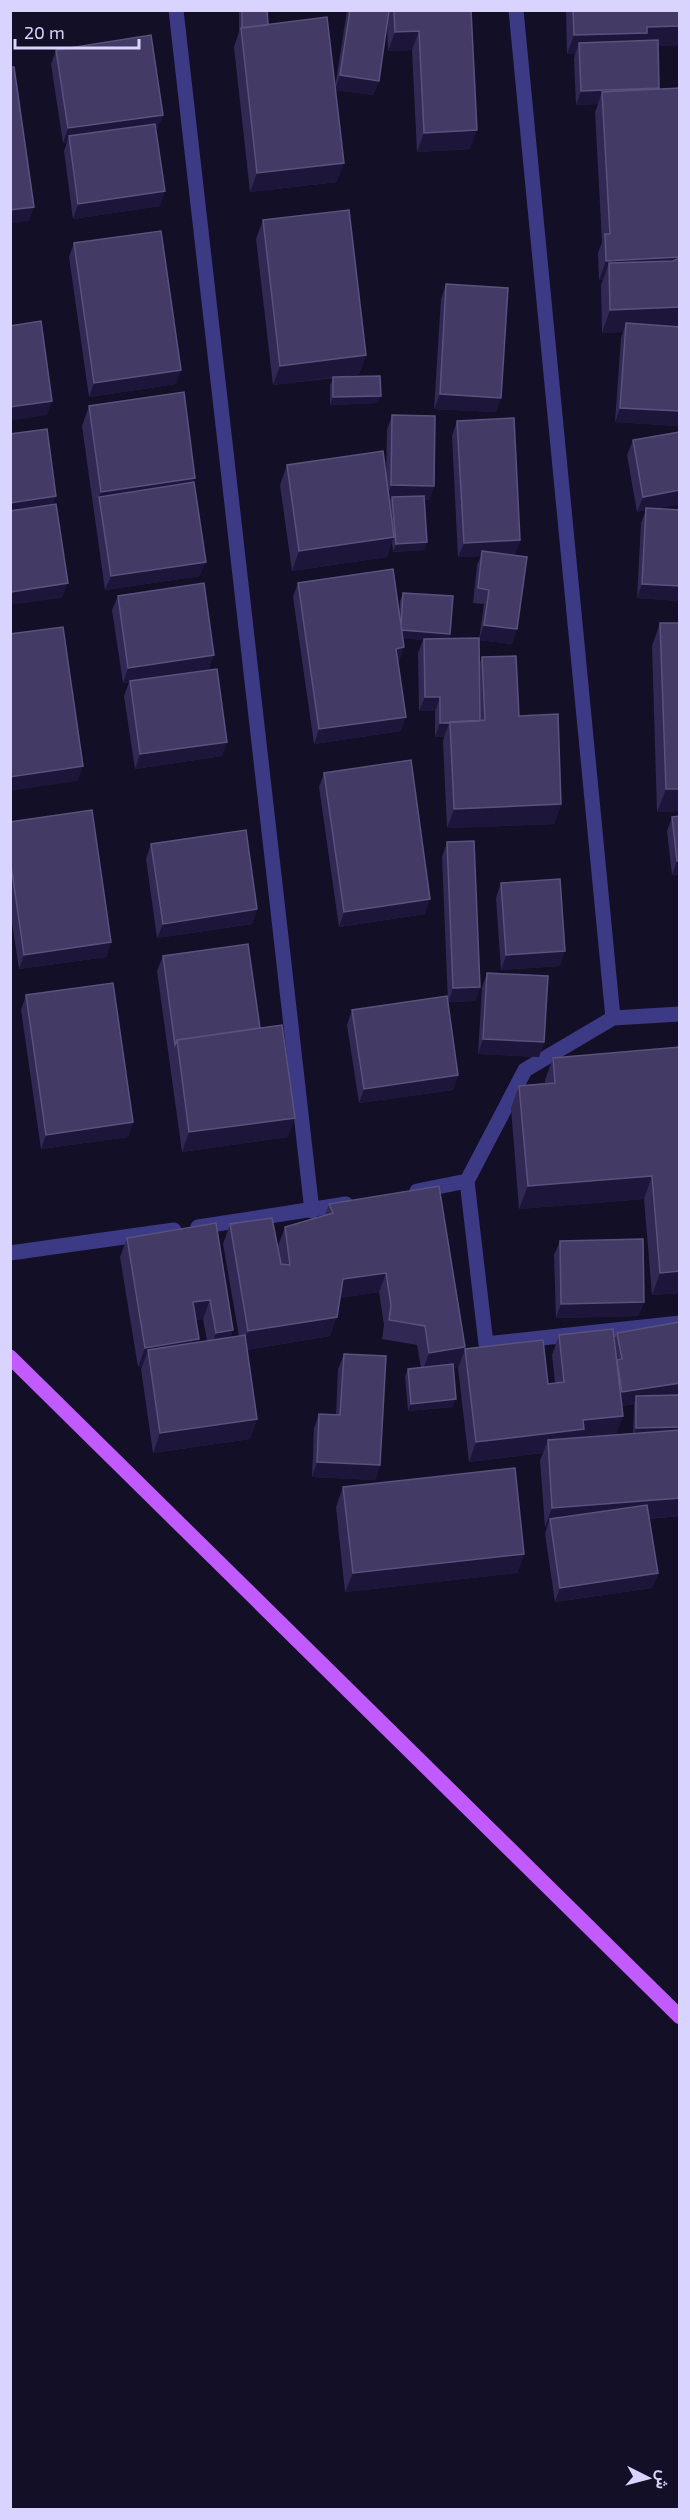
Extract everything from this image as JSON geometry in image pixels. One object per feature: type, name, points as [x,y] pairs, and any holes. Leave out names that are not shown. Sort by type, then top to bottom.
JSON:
[{"type":"main road","points":[[10,1357],[680,2017]]},
{"type":"street","points":[[176,10],[312,1211]]},
{"type":"street","points":[[516,10],[613,1018]]},
{"type":"street","points":[[680,1014],[613,1018],[525,1070],[467,1181],[486,1344],[680,1323]]},
{"type":"street","points":[[401,1194],[467,1181]]},
{"type":"street","points":[[10,1253],[312,1211],[356,1202]]},
{"type":"building","points":[[242,10],[267,10],[268,25],[242,28]]},
{"type":"building","points":[[350,10],[389,10],[379,81],[340,75]]},
{"type":"building","points":[[394,10],[471,10],[477,130],[424,133],[419,31],[395,32]]},
{"type":"building","points":[[573,10],[680,10],[680,26],[647,27],[647,33],[574,35]]},
{"type":"building","points":[[327,17],[344,163],[257,173],[241,28]]},
{"type":"building","points":[[151,35],[163,115],[68,128],[56,50]]},
{"type":"building","points":[[658,40],[659,88],[581,91],[579,43]]},
{"type":"building","points":[[10,67],[14,67],[34,207],[10,210]]},
{"type":"building","points":[[680,88],[680,257],[606,261],[605,234],[610,234],[602,92]]},
{"type":"building","points":[[155,124],[165,191],[78,204],[69,136]]},
{"type":"building","points":[[349,210],[366,355],[280,366],[263,220]]},
{"type":"building","points":[[161,231],[181,370],[94,383],[74,243]]},
{"type":"building","points":[[680,258],[680,307],[610,310],[609,263],[673,261]]},
{"type":"building","points":[[446,284],[508,288],[501,398],[440,394]]},
{"type":"building","points":[[41,321],[52,401],[10,407],[10,326]]},
{"type":"building","points":[[626,323],[680,327],[680,411],[620,408]]},
{"type":"building","points":[[380,376],[381,396],[333,397],[333,377]]},
{"type":"building","points":[[184,392],[195,478],[101,492],[89,406]]},
{"type":"building","points":[[392,415],[435,416],[434,486],[391,485]]},
{"type":"building","points":[[514,418],[520,540],[464,543],[457,421]]},
{"type":"building","points":[[47,429],[56,496],[10,503],[10,434]]},
{"type":"building","points":[[680,432],[680,490],[643,497],[633,440]]},
{"type":"building","points":[[383,451],[394,537],[299,551],[287,465]]},
{"type":"building","points":[[194,482],[206,562],[111,576],[99,497]]},
{"type":"building","points":[[424,496],[427,542],[396,544],[392,497]]},
{"type":"building","points":[[56,504],[68,583],[10,592],[10,511]]},
{"type":"building","points":[[646,508],[680,510],[680,586],[642,584]]},
{"type":"building","points":[[482,551],[527,557],[517,629],[484,625],[489,590],[478,588]]},
{"type":"building","points":[[393,569],[404,647],[396,649],[406,717],[319,729],[298,583]]},
{"type":"building","points":[[204,583],[214,655],[128,668],[118,596]]},
{"type":"building","points":[[403,593],[453,596],[450,634],[402,630]]},
{"type":"building","points":[[660,623],[680,623],[680,789],[666,789]]},
{"type":"building","points":[[63,627],[83,766],[10,777],[10,634]]},
{"type":"building","points":[[479,638],[480,721],[440,723],[440,697],[425,697],[424,639]]},
{"type":"building","points":[[516,656],[519,716],[558,714],[561,804],[454,809],[450,722],[485,720],[482,657]]},
{"type":"building","points":[[217,669],[227,742],[140,754],[130,681]]},
{"type":"building","points":[[411,760],[430,899],[344,912],[324,773]]},
{"type":"building","points":[[92,810],[111,942],[24,955],[10,858],[10,822]]},
{"type":"building","points":[[680,816],[680,860],[677,861],[672,817]]},
{"type":"building","points":[[246,830],[257,909],[163,924],[151,844]]},
{"type":"building","points":[[474,841],[480,987],[453,988],[447,842]]},
{"type":"building","points":[[560,879],[565,951],[506,955],[501,883]]},
{"type":"building","points":[[248,944],[260,1028],[177,1040],[175,1045],[163,956]]},
{"type":"building","points":[[487,973],[548,976],[544,1042],[483,1039]]},
{"type":"building","points":[[113,983],[133,1122],[46,1135],[26,995]]},
{"type":"building","points":[[447,996],[458,1075],[364,1089],[352,1010]]},
{"type":"building","points":[[282,1025],[295,1118],[189,1132],[177,1040]]},
{"type":"building","points":[[680,1047],[680,1271],[660,1273],[652,1176],[528,1186],[519,1086],[555,1083],[553,1058]]},
{"type":"building","points":[[439,1186],[465,1347],[429,1353],[425,1326],[389,1320],[391,1305],[386,1273],[343,1279],[337,1317],[248,1331],[230,1224],[272,1218],[281,1264],[290,1265],[285,1227],[333,1213],[329,1204]]},
{"type":"building","points":[[216,1223],[233,1330],[216,1333],[210,1300],[193,1302],[199,1339],[145,1348],[127,1238]]},
{"type":"building","points":[[643,1239],[644,1302],[561,1304],[560,1241]]},
{"type":"building","points":[[680,1322],[680,1383],[622,1392],[617,1360],[622,1359],[617,1333]]},
{"type":"building","points":[[613,1329],[623,1416],[583,1420],[584,1429],[476,1442],[465,1349],[543,1340],[548,1384],[564,1382],[559,1335]]},
{"type":"building","points":[[245,1335],[257,1419],[160,1433],[148,1350]]},
{"type":"building","points":[[344,1354],[386,1356],[380,1465],[317,1462],[319,1414],[340,1415]]},
{"type":"building","points":[[453,1364],[456,1399],[411,1404],[408,1369]]},
{"type":"building","points":[[680,1395],[680,1427],[636,1428],[636,1396]]},
{"type":"building","points":[[680,1430],[680,1498],[552,1508],[548,1440]]},
{"type":"building","points":[[515,1468],[524,1554],[353,1573],[343,1487]]},
{"type":"building","points":[[647,1505],[658,1573],[560,1588],[550,1519]]}]
